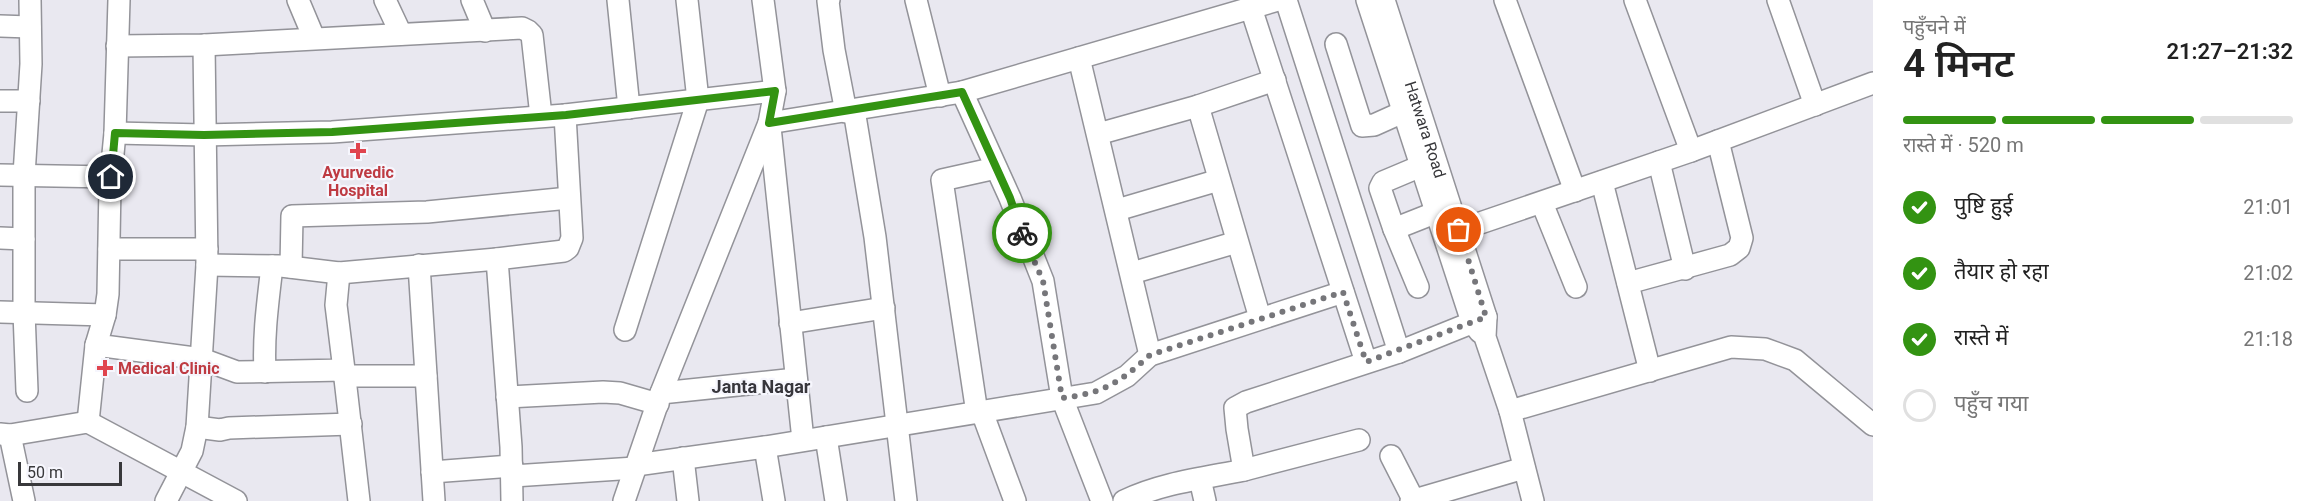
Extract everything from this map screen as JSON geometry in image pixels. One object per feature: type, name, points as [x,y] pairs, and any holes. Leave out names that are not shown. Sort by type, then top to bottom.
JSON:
[{"type":"street","points":[[27,391],[24,312],[24,175],[29,101],[30,0]]},
{"type":"street","points":[[88,422],[96,345],[105,315],[115,133],[119,0]]},
{"type":"street","points":[[298,0],[314,38]]},
{"type":"street","points":[[385,0],[401,34]]},
{"type":"street","points":[[472,0],[485,31]]},
{"type":"street","points":[[618,0],[629,108]]},
{"type":"street","points":[[625,330],[698,100],[687,0]]},
{"type":"street","points":[[624,501],[660,399],[769,123],[775,91],[764,0]]},
{"type":"street","points":[[830,0],[828,0],[834,50],[850,111],[875,237],[906,501]]},
{"type":"street","points":[[916,0],[940,96]]},
{"type":"street","points":[[769,123],[962,92],[1278,0]]},
{"type":"street","points":[[1286,0],[1399,352]]},
{"type":"street","points":[[1367,0],[1437,212],[1452,232],[1659,162],[1873,83]]},
{"type":"street","name":"Hatwara Road","points":[[1384,0],[1452,232],[1510,411],[1533,501]]},
{"type":"street","points":[[1505,0],[1575,191]]},
{"type":"street","points":[[1635,0],[1690,151]]},
{"type":"street","points":[[1778,0],[1815,105]]},
{"type":"street","points":[[1251,8],[1366,362]]},
{"type":"street","points":[[0,26],[30,27]]},
{"type":"street","points":[[117,46],[204,45],[522,28],[532,36],[541,116]]},
{"type":"street","points":[[1336,44],[1362,126],[1368,127],[1403,112]]},
{"type":"street","points":[[166,501],[192,451],[197,427],[207,257],[204,45]]},
{"type":"street","points":[[1079,58],[1150,355]]},
{"type":"street","points":[[1098,134],[1198,106],[1275,80]]},
{"type":"street","points":[[115,133],[204,135],[332,132],[566,115],[775,91]]},
{"type":"street","points":[[962,92],[1043,281],[1062,398],[1102,501]]},
{"type":"street","points":[[0,101],[29,101]]},
{"type":"street","points":[[1198,106],[1260,318]]},
{"type":"street","points":[[109,249],[207,257],[339,273],[564,251],[568,248],[572,238],[566,115]]},
{"type":"street","points":[[769,123],[803,440]]},
{"type":"street","points":[[1629,283],[1730,255],[1742,243],[1718,141]]},
{"type":"street","points":[[1659,162],[1685,268]]},
{"type":"street","points":[[1418,287],[1380,192],[1381,184],[1421,166]]},
{"type":"street","points":[[996,168],[942,180],[979,412],[1015,501]]},
{"type":"street","points":[[0,174],[111,177]]},
{"type":"street","points":[[1117,210],[1219,180]]},
{"type":"street","points":[[1602,182],[1650,371]]},
{"type":"street","points":[[265,372],[264,351],[292,216],[427,212],[569,198]]},
{"type":"street","points":[[1542,203],[1576,287]]},
{"type":"street","points":[[1394,230],[1437,212]]},
{"type":"street","points":[[0,238],[24,239]]},
{"type":"street","points":[[1132,273],[1237,242]]},
{"type":"street","points":[[497,259],[513,471],[512,501]]},
{"type":"street","points":[[419,265],[434,501]]},
{"type":"street","points":[[339,273],[336,305],[359,501]]},
{"type":"street","points":[[432,472],[636,467],[1096,393],[1127,376],[1150,355],[1343,292]]},
{"type":"street","points":[[790,323],[884,308]]},
{"type":"street","points":[[0,312],[105,315]]},
{"type":"street","points":[[1244,470],[1235,408],[1246,402],[1481,325]]},
{"type":"street","points":[[96,345],[202,359],[237,372],[426,376]]},
{"type":"street","points":[[1510,411],[1731,347],[1765,349],[1794,360],[1873,425]]},
{"type":"street","points":[[507,397],[603,392],[660,399],[796,379]]},
{"type":"street","points":[[24,501],[5,435],[88,422],[181,472],[203,493],[236,501]]},
{"type":"street","points":[[197,427],[220,430],[351,424]]},
{"type":"street","points":[[826,437],[836,501]]},
{"type":"street","points":[[1124,501],[1167,485],[1244,470],[1359,440]]},
{"type":"street","points":[[765,447],[774,501]]},
{"type":"street","points":[[1391,456],[1413,501],[1524,468]]},
{"type":"street","points":[[683,458],[688,501]]},
{"type":"street","points":[[1200,479],[1205,501]]},
{"type":"way so far","points":[[1022,233],[1043,281],[1062,398],[1096,393],[1127,376],[1150,355],[1343,292],[1366,362],[1399,352],[1486,317],[1459,230]]},
{"type":"place","name":"Ayurvedic Hospital","points":[[358,151]]},
{"type":"place","name":"Medical Clinic","points":[[105,368]]},
{"type":"district","name":"Janta Nagar","points":[[761,387]]},
{"type":"route","points":[[111,177],[115,133],[204,135],[332,132],[566,115],[775,91],[769,123],[962,92],[1010,198],[1022,233]]}]
